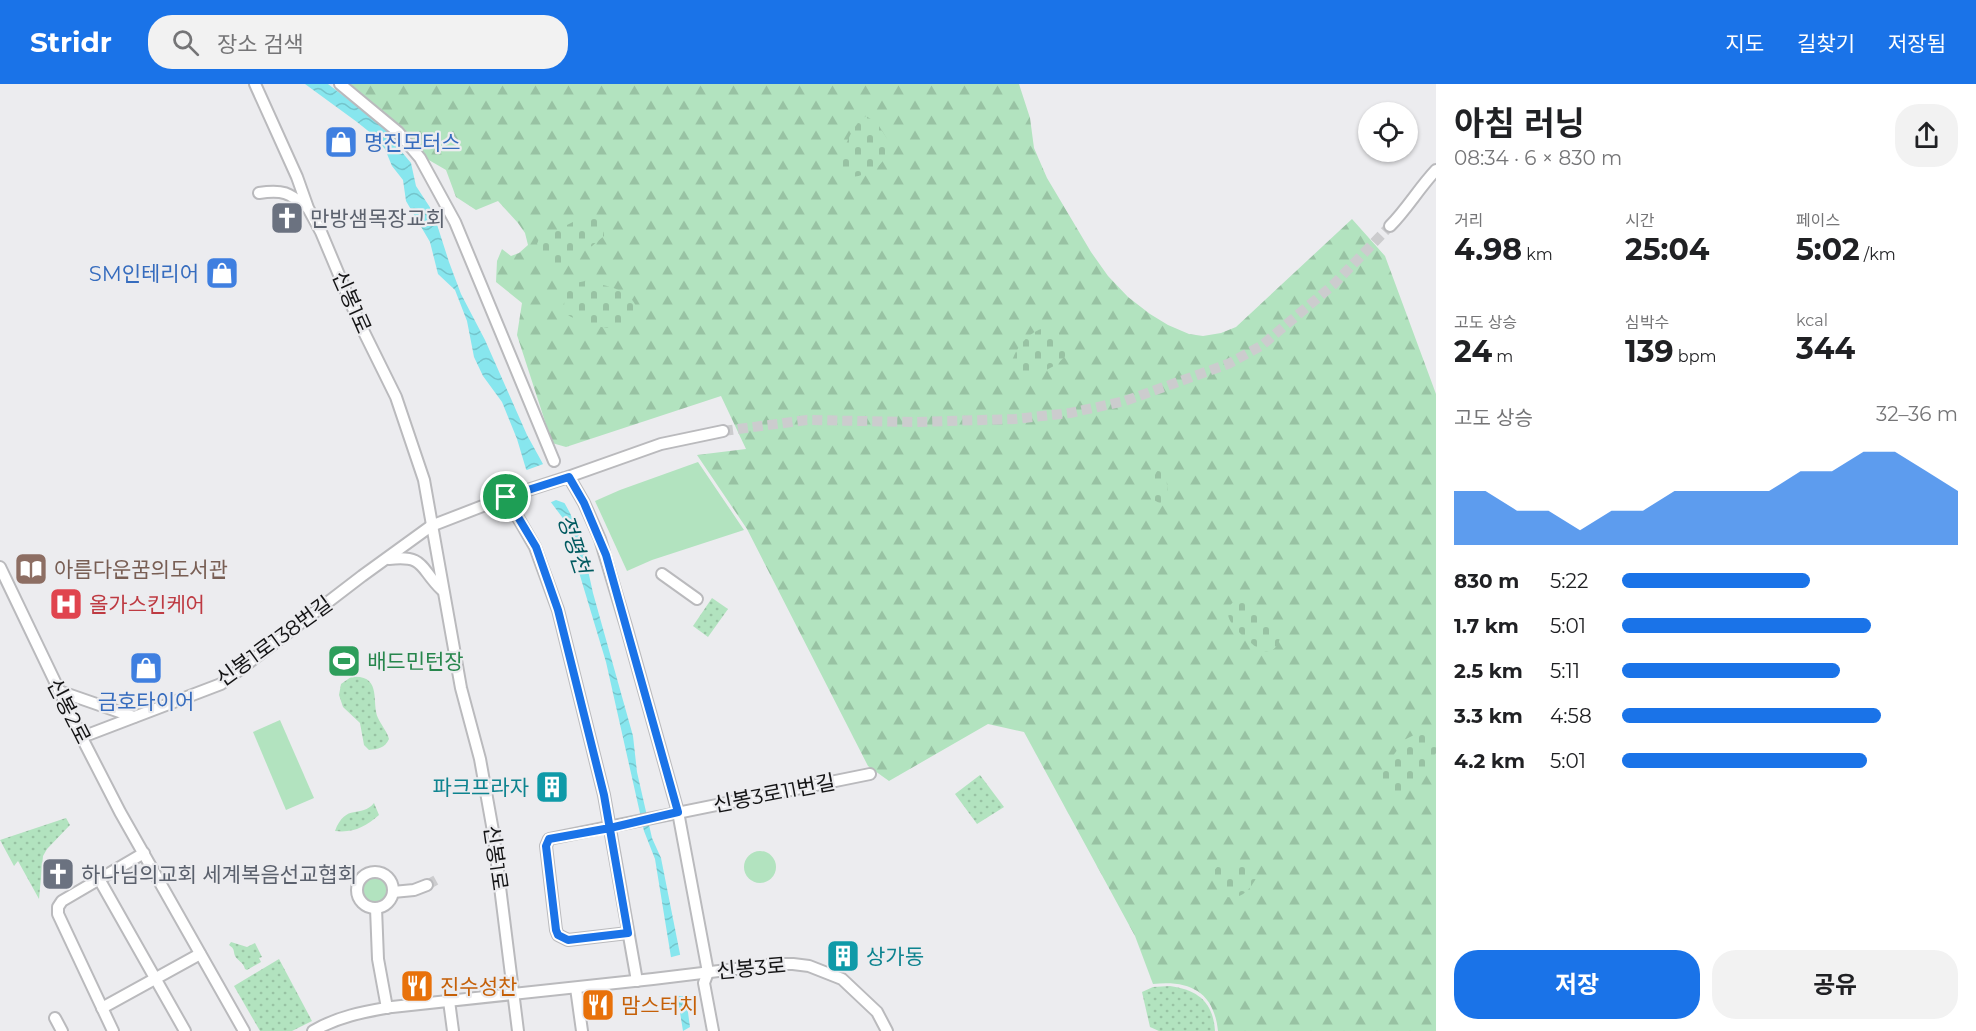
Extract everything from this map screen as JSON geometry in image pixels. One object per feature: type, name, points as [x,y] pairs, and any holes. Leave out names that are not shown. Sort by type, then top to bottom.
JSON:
[{"type":"street","name":"신봉1로","points":[[255,84],[358,320],[396,397],[424,480],[461,688],[480,759],[494,831],[518,1031]]},
{"type":"street","points":[[340,84],[398,132],[420,158],[455,222],[554,461]]},
{"type":"street","points":[[1390,226],[1421,186],[1436,171]]},
{"type":"street","points":[[259,193],[279,191],[291,195],[308,208]]},
{"type":"street","points":[[431,526],[506,497],[661,444],[723,431]]},
{"type":"street","points":[[566,478],[584,503],[606,555],[678,812],[713,1031]]},
{"type":"street","points":[[313,1031],[335,1019],[355,1012],[636,981],[604,795],[555,601],[536,547],[506,497]]},
{"type":"street","name":"신봉1로138번길","points":[[81,735],[90,734],[220,684],[431,526]]},
{"type":"street","points":[[386,559],[412,557],[419,561],[429,578],[443,591]]},
{"type":"street","name":"신봉2로","points":[[0,567],[81,735],[244,1031]]},
{"type":"street","points":[[662,574],[697,599]]},
{"type":"street","points":[[59,691],[134,717]]},
{"type":"street","name":"신봉3로11번길","points":[[628,933],[568,940],[558,935],[546,846],[549,839],[870,774]]},
{"type":"street","points":[[113,1031],[58,914],[58,907],[62,901],[144,853]]},
{"type":"street","points":[[375,873],[386,876],[392,884],[393,892],[386,904],[376,908],[360,900],[358,888],[364,877],[375,873]]},
{"type":"street","points":[[99,879],[185,1031]]},
{"type":"street","points":[[393,892],[414,890],[427,885]]},
{"type":"street","points":[[376,908],[378,959],[387,1008]]},
{"type":"street","points":[[102,1008],[200,954]]},
{"type":"street","name":"신봉3로","points":[[636,981],[776,964],[809,966],[842,979],[856,990],[877,1012],[887,1031]]},
{"type":"street","points":[[576,988],[582,1031]]},
{"type":"street","points":[[449,1001],[453,1031]]},
{"type":"street","points":[[55,1018],[62,1031]]},
{"type":"green space","points":[[346,84],[1019,84],[1030,118],[1034,148],[1047,178],[1108,276],[1128,297],[1150,314],[1189,334],[1203,336],[1221,333],[1236,327],[1352,219],[1385,256],[1436,394],[1436,1031],[1218,1031],[1211,1007],[1198,991],[1178,984],[1153,984],[1135,936],[1024,732],[988,724],[889,781],[868,766],[747,529],[697,455],[746,449],[721,396],[566,447],[552,443],[517,335],[522,303],[496,282],[497,261],[502,249],[511,256],[519,253],[528,245],[525,233],[498,201],[476,210],[456,197],[446,170],[422,156]]},
{"type":"green space","points":[[866,116],[877,123],[890,143],[889,150],[882,162],[873,170],[863,175],[846,176],[839,169],[839,159],[855,128]]},
{"type":"green space","points":[[595,215],[603,224],[604,236],[592,246],[556,267],[548,264],[537,244],[539,239],[581,218]]},
{"type":"green space","points":[[588,281],[623,292],[634,303],[638,322],[622,328],[602,327],[582,322],[566,314],[564,301],[567,291],[575,284]]},
{"type":"green space","points":[[1049,327],[1065,339],[1069,351],[1049,369],[1023,374],[1016,369],[1012,361],[1014,355],[1031,334]]},
{"type":"green space","points":[[698,462],[744,530],[652,560],[627,571],[595,501]]},
{"type":"green space","points":[[1159,469],[1166,474],[1168,497],[1161,504],[1154,500],[1153,492],[1153,479]]},
{"type":"green space","points":[[712,598],[728,609],[708,637],[693,626]]},
{"type":"green space","points":[[1238,598],[1249,602],[1280,632],[1274,649],[1264,651],[1259,649],[1232,623],[1228,613],[1229,608]]},
{"type":"green space","points":[[351,677],[361,677],[372,685],[376,712],[389,739],[381,748],[369,750],[364,745],[360,723],[343,707],[339,695],[341,684]]},
{"type":"green space","points":[[280,720],[314,798],[286,810],[253,732]]},
{"type":"green space","points":[[1420,732],[1436,732],[1436,753],[1416,781],[1405,792],[1393,794],[1383,791],[1380,780],[1384,769],[1404,740]]},
{"type":"green space","points":[[980,775],[1004,807],[977,824],[955,794]]},
{"type":"green space","points":[[374,803],[379,815],[369,823],[354,830],[335,831],[344,817],[369,808]]},
{"type":"green space","points":[[66,818],[70,825],[43,856],[39,899],[18,861],[14,866],[0,840]]},
{"type":"green space","points":[[760,851],[771,856],[776,867],[771,878],[760,883],[749,878],[744,867],[749,856]]},
{"type":"green space","points":[[1225,864],[1243,864],[1252,867],[1257,877],[1248,890],[1237,897],[1227,897],[1215,884],[1213,872],[1217,867]]},
{"type":"green space","points":[[375,873],[387,878],[392,890],[387,902],[375,907],[363,902],[358,890],[363,878]]},
{"type":"green space","points":[[231,942],[247,947],[255,943],[262,957],[259,958],[261,962],[245,969],[229,945]]},
{"type":"green space","points":[[279,959],[312,1021],[292,1031],[260,1031],[234,986]]},
{"type":"green space","points":[[1170,986],[1188,990],[1202,999],[1211,1012],[1215,1031],[1159,1031],[1150,1027],[1142,992],[1153,987]]},
{"type":"water","name":"정평천","points":[[305,84],[328,84],[397,137],[401,151],[411,163],[416,186],[433,212],[461,294],[485,340],[527,435],[570,513],[582,543],[593,593],[633,736],[637,772],[652,838],[661,858],[680,954],[690,1027],[683,1031],[655,859],[644,831],[606,662],[578,569],[576,542],[571,529],[526,469],[502,402],[483,376],[474,357],[467,321],[455,290],[438,274],[430,242],[406,201],[403,180],[392,166],[385,149],[372,134]]},
{"type":"pier","points":[[546,463],[567,504],[556,500],[547,504],[524,471]]},
{"type":"pier","points":[[683,954],[689,996],[674,996],[668,958]]},
{"type":"tunnel","points":[[723,431],[807,420],[916,422],[1015,419],[1070,413],[1125,401],[1228,364],[1261,346],[1333,285],[1390,226]]},
{"type":"tunnel","points":[[427,885],[438,879]]},
{"type":"place","name":"명진모터스","points":[[341,142]]},
{"type":"place","name":"만방샘목장교회","points":[[287,218]]},
{"type":"place","name":"SM인테리어","points":[[222,273]]},
{"type":"place","name":"아름다운꿈의도서관","points":[[31,569]]},
{"type":"place","name":"올가스킨케어","points":[[66,604]]},
{"type":"place","name":"배드민턴장","points":[[344,661]]},
{"type":"place","name":"금호타이어","points":[[146,668]]},
{"type":"place","name":"파크프라자","points":[[552,787]]},
{"type":"place","name":"하나님의교회 세계복음선교협회","points":[[58,874]]},
{"type":"place","name":"상가동","points":[[843,956]]},
{"type":"place","name":"진수성찬","points":[[417,986]]},
{"type":"place","name":"맘스터치","points":[[598,1005]]},
{"type":"route","points":[[506,497],[536,547],[558,610],[604,795],[610,828],[613,845],[628,933],[570,940],[558,935],[546,846],[549,839],[610,828],[678,812],[627,626],[600,539],[569,477],[506,497]]}]
